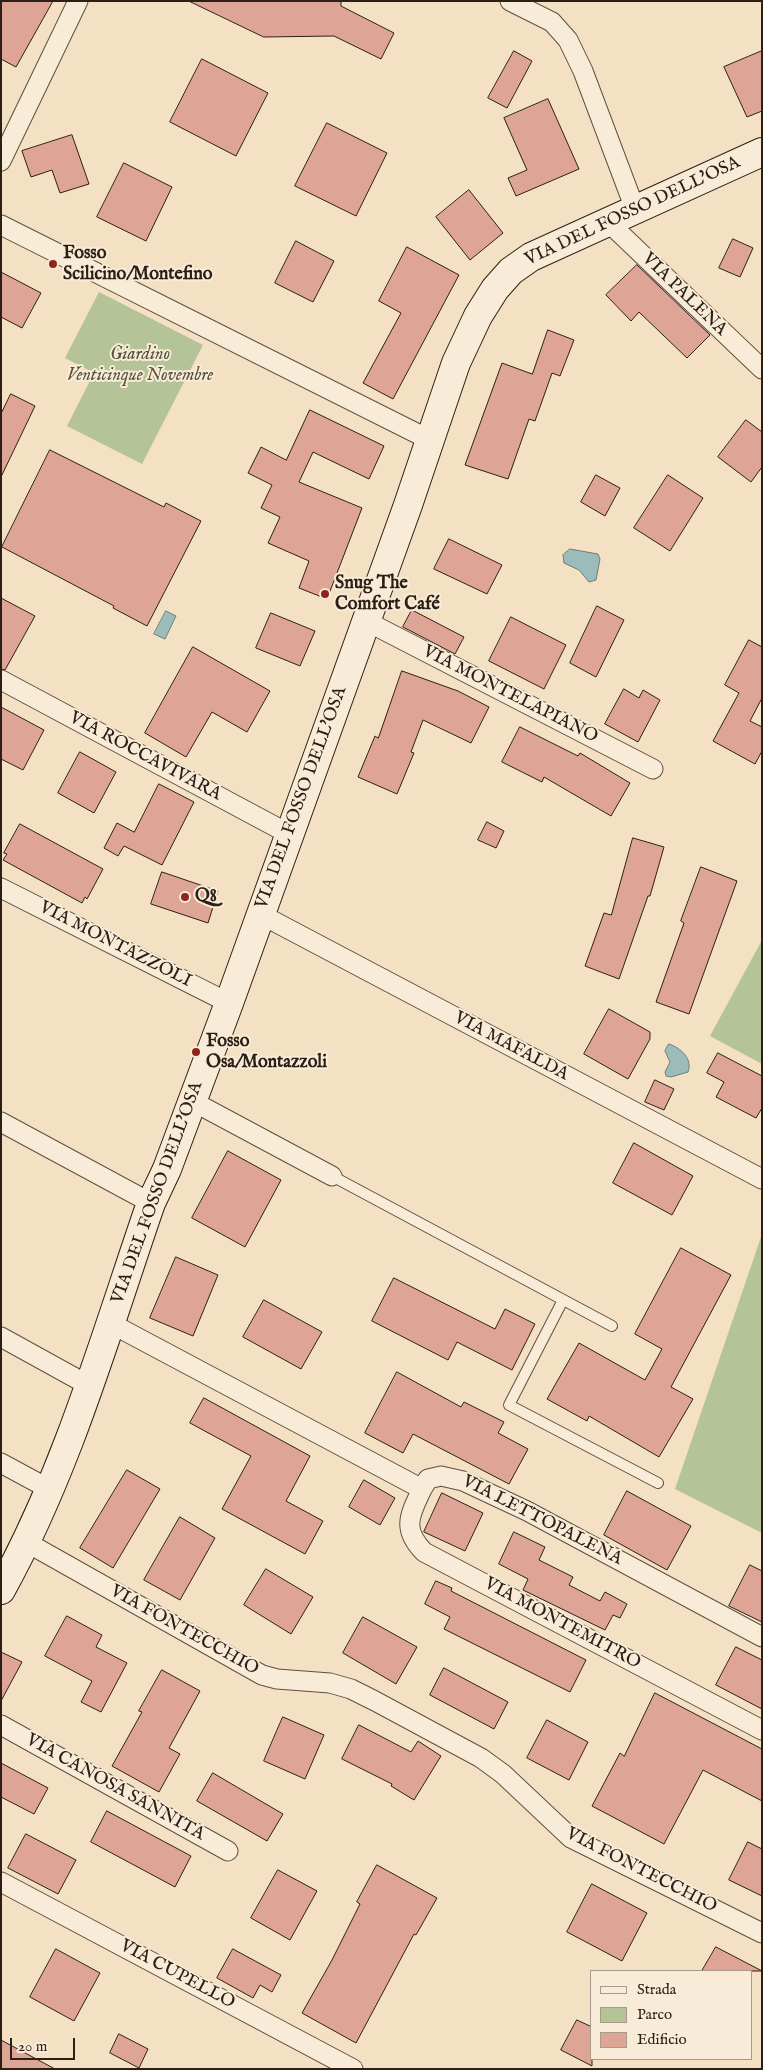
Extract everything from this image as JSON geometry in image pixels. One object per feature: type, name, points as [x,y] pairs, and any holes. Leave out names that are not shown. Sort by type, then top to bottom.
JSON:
[{"type":"street","points":[[1,161],[78,1]]},
{"type":"street","points":[[510,1],[552,22],[568,40],[583,71],[635,209]]},
{"type":"street","name":"VIA DEL FOSSO DELL'OSA","points":[[1,1590],[26,1542],[50,1489],[110,1324],[151,1203],[167,1169],[229,1003],[465,343],[494,289],[511,271],[531,257],[762,152]]},
{"type":"street","name":"VIA PALENA","points":[[607,221],[762,370]]},
{"type":"street","points":[[1,225],[430,440]]},
{"type":"street","name":"VIA MONTELAPIANO","points":[[366,621],[654,769]]},
{"type":"street","name":"VIA ROCCAVIVARA","points":[[1,680],[289,834]]},
{"type":"street","name":"VIA MONTAZZOLI","points":[[1,888],[229,1003]]},
{"type":"street","name":"VIA MAFALDA","points":[[260,914],[762,1179]]},
{"type":"street","points":[[192,1102],[332,1176]]},
{"type":"street","points":[[1,1122],[151,1203]]},
{"type":"street","points":[[110,1324],[422,1488]]},
{"type":"street","points":[[1,1337],[88,1385]]},
{"type":"street","points":[[1,1463],[50,1489]]},
{"type":"street","name":"VIA LETTOPALENA","points":[[422,1488],[428,1480],[441,1476],[463,1481],[532,1513],[762,1637]]},
{"type":"street","name":"VIA MONTEMITRO","points":[[422,1488],[410,1514],[409,1529],[412,1537],[424,1552],[762,1730]]},
{"type":"street","name":"VIA FONTECCHIO","points":[[26,1542],[254,1672],[277,1679],[330,1683],[351,1689],[376,1701],[481,1758],[503,1774],[571,1838],[762,1933]]},
{"type":"street","name":"VIA CANOSA SANNITA","points":[[1,1725],[228,1851]]},
{"type":"street","name":"VIA CUPELLO","points":[[1,1882],[353,2069]]},
{"type":"lane","points":[[332,1176],[612,1326]]},
{"type":"lane","points":[[563,1300],[509,1405],[658,1484]]},
{"type":"green space","name":"Giardino Venticinque Novembre","points":[[99,292],[203,345],[142,464],[67,426],[94,373],[65,358]]},
{"type":"green space","points":[[762,940],[762,1064],[710,1036]]},
{"type":"green space","points":[[762,1234],[762,1533],[675,1489]]},
{"type":"water","points":[[570,549],[598,554],[600,559],[596,580],[589,582],[579,570],[564,563],[563,555]]},
{"type":"water","points":[[166,611],[176,616],[165,639],[154,634]]},
{"type":"water","points":[[669,1044],[678,1048],[685,1055],[689,1063],[688,1072],[671,1077],[666,1076],[665,1072],[670,1062],[665,1051]]},
{"type":"building","points":[[1,1],[53,1],[16,67],[1,59]]},
{"type":"building","points":[[189,1],[341,1],[341,6],[394,33],[381,59],[334,36],[264,37]]},
{"type":"building","points":[[514,51],[532,61],[507,108],[488,98]]},
{"type":"building","points":[[762,51],[762,111],[747,117],[724,67]]},
{"type":"building","points":[[202,59],[268,93],[236,156],[170,122]]},
{"type":"building","points":[[548,99],[579,169],[516,196],[508,178],[527,170],[504,118]]},
{"type":"building","points":[[327,123],[387,153],[356,216],[295,186]]},
{"type":"building","points":[[72,135],[89,184],[60,193],[52,170],[31,177],[22,151]]},
{"type":"building","points":[[124,163],[172,187],[146,241],[97,217]]},
{"type":"building","points":[[469,190],[503,233],[470,260],[436,217]]},
{"type":"building","points":[[733,239],[753,248],[740,277],[719,268]]},
{"type":"building","points":[[296,241],[334,261],[313,302],[275,283]]},
{"type":"building","points":[[407,247],[459,275],[393,399],[363,383],[401,313],[379,301]]},
{"type":"building","points":[[637,265],[710,335],[687,358],[639,312],[631,321],[606,295]]},
{"type":"building","points":[[1,272],[41,293],[22,328],[1,317]]},
{"type":"building","points":[[548,330],[574,340],[560,376],[552,373],[535,421],[529,419],[508,479],[465,465],[502,363],[532,374]]},
{"type":"building","points":[[11,394],[35,406],[1,477],[1,414]]},
{"type":"building","points":[[310,410],[384,446],[369,479],[313,452],[299,482],[362,508],[327,599],[299,588],[309,561],[268,543],[280,517],[261,508],[272,485],[248,473],[261,447],[286,460]]},
{"type":"building","points":[[746,420],[762,432],[762,467],[751,482],[718,457]]},
{"type":"building","points":[[50,450],[164,507],[166,503],[201,521],[147,626],[113,608],[114,606],[2,547]]},
{"type":"building","points":[[596,475],[620,488],[605,516],[581,502]]},
{"type":"building","points":[[668,475],[703,498],[670,551],[634,528]]},
{"type":"building","points":[[449,539],[502,565],[487,594],[434,569]]},
{"type":"building","points":[[1,598],[35,616],[5,670],[1,669]]},
{"type":"building","points":[[597,606],[624,620],[596,677],[570,663]]},
{"type":"building","points":[[412,610],[464,637],[455,654],[403,627]]},
{"type":"building","points":[[271,613],[315,631],[300,666],[256,648]]},
{"type":"building","points":[[511,617],[566,645],[544,689],[489,661]]},
{"type":"building","points":[[749,640],[762,647],[762,698],[750,721],[762,727],[762,751],[755,764],[713,741],[739,693],[725,685]]},
{"type":"building","points":[[193,647],[270,691],[247,732],[212,712],[186,757],[145,733]]},
{"type":"building","points":[[402,671],[458,691],[489,707],[471,743],[423,720],[411,752],[414,753],[397,794],[358,777],[375,736],[378,738]]},
{"type":"building","points":[[624,689],[639,698],[643,690],[660,700],[638,742],[605,724]]},
{"type":"building","points":[[1,707],[44,730],[23,770],[1,759]]},
{"type":"building","points":[[520,727],[578,756],[580,753],[630,783],[611,816],[544,777],[542,782],[502,762]]},
{"type":"building","points":[[80,752],[116,772],[94,813],[58,793]]},
{"type":"building","points":[[159,784],[194,802],[162,865],[124,846],[118,856],[104,848],[117,823],[134,832]]},
{"type":"building","points":[[487,822],[504,831],[496,848],[478,840]]},
{"type":"building","points":[[20,824],[103,869],[87,899],[85,897],[82,903],[3,860],[7,854],[4,853]]},
{"type":"building","points":[[633,838],[664,847],[650,896],[648,896],[619,979],[585,966],[604,913],[611,915]]},
{"type":"building","points":[[701,867],[737,881],[689,1014],[656,1002],[684,923],[681,921]]},
{"type":"building","name":"Q8","points":[[162,872],[218,891],[208,923],[151,904]]},
{"type":"building","points":[[609,1009],[650,1032],[650,1039],[628,1079],[584,1054]]},
{"type":"building","points":[[718,1053],[762,1076],[762,1108],[756,1118],[716,1097],[724,1082],[707,1073]]},
{"type":"building","points":[[655,1080],[674,1089],[664,1110],[645,1102]]},
{"type":"building","points":[[634,1143],[693,1176],[672,1215],[613,1183]]},
{"type":"building","points":[[228,1151],[281,1180],[245,1247],[192,1218]]},
{"type":"building","points":[[681,1248],[731,1275],[671,1387],[693,1399],[659,1457],[589,1416],[587,1421],[547,1399],[579,1343],[645,1380],[662,1349],[635,1334]]},
{"type":"building","points":[[176,1257],[218,1275],[193,1336],[150,1318]]},
{"type":"building","points":[[394,1278],[495,1329],[505,1309],[535,1324],[512,1370],[457,1342],[448,1360],[372,1321]]},
{"type":"building","points":[[264,1300],[322,1332],[301,1369],[243,1337]]},
{"type":"building","points":[[397,1372],[461,1407],[464,1402],[504,1422],[498,1433],[528,1449],[509,1484],[413,1434],[403,1453],[365,1433]]},
{"type":"building","points":[[204,1398],[310,1456],[286,1501],[323,1521],[305,1554],[222,1509],[251,1456],[190,1423]]},
{"type":"building","points":[[127,1470],[160,1489],[113,1568],[80,1548]]},
{"type":"building","points":[[364,1480],[395,1498],[380,1525],[349,1507]]},
{"type":"building","points":[[627,1491],[691,1526],[667,1570],[604,1535]]},
{"type":"building","points":[[442,1493],[483,1513],[465,1551],[424,1532]]},
{"type":"building","points":[[180,1517],[215,1538],[180,1600],[144,1580]]},
{"type":"building","points":[[514,1532],[545,1547],[539,1560],[573,1577],[569,1585],[600,1601],[605,1592],[627,1604],[620,1618],[613,1615],[605,1630],[523,1590],[528,1579],[499,1564]]},
{"type":"building","points":[[750,1565],[762,1571],[762,1622],[729,1606]]},
{"type":"building","points":[[266,1569],[313,1597],[291,1634],[244,1605]]},
{"type":"building","points":[[436,1581],[452,1588],[451,1591],[586,1660],[570,1692],[444,1629],[450,1617],[425,1604]]},
{"type":"building","points":[[67,1616],[102,1635],[96,1647],[127,1663],[101,1712],[81,1702],[92,1681],[45,1656]]},
{"type":"building","points":[[363,1617],[417,1647],[396,1684],[343,1653]]},
{"type":"building","points":[[736,1647],[762,1660],[762,1709],[716,1685]]},
{"type":"building","points":[[1,1652],[22,1662],[1,1701]]},
{"type":"building","points":[[444,1668],[508,1702],[494,1729],[430,1695]]},
{"type":"building","points":[[162,1670],[200,1691],[169,1748],[180,1754],[159,1792],[112,1766],[142,1712],[139,1711]]},
{"type":"building","points":[[655,1693],[762,1749],[762,1801],[703,1770],[664,1844],[592,1806],[620,1753],[624,1756]]},
{"type":"building","points":[[283,1717],[324,1735],[305,1779],[264,1761]]},
{"type":"building","points":[[547,1720],[588,1742],[569,1780],[527,1758]]},
{"type":"building","points":[[359,1725],[411,1752],[418,1741],[441,1756],[414,1800],[391,1786],[392,1784],[342,1759]]},
{"type":"building","points":[[1,1763],[48,1788],[34,1814],[1,1797]]},
{"type":"building","points":[[213,1773],[283,1814],[267,1841],[197,1801]]},
{"type":"building","points":[[107,1811],[191,1856],[175,1887],[91,1842]]},
{"type":"building","points":[[26,1834],[76,1860],[58,1894],[8,1868]]},
{"type":"building","points":[[748,1842],[762,1849],[762,1896],[729,1880]]},
{"type":"building","points":[[377,1865],[437,1898],[416,1935],[414,1934],[356,2043],[302,2013],[332,1960],[360,1904],[357,1902]]},
{"type":"building","points":[[278,1870],[317,1891],[290,1940],[251,1918]]},
{"type":"building","points":[[592,1884],[647,1913],[622,1961],[567,1932]]},
{"type":"building","points":[[716,1947],[762,1971],[753,1970],[703,1970]]},
{"type":"building","points":[[56,1949],[100,1973],[74,2021],[30,1997]]},
{"type":"building","points":[[233,1949],[281,1975],[272,1992],[260,1985],[253,1998],[217,1978]]},
{"type":"building","points":[[577,2020],[590,2026],[590,2060],[592,2060],[592,2066],[561,2050]]},
{"type":"building","points":[[119,2034],[148,2049],[139,2068],[110,2053]]},
{"type":"building","points":[[1,2040],[55,2069],[1,2069]]},
{"type":"place","name":"Fosso Scilicino/Montefino","points":[[53,264]]},
{"type":"place","name":"Snug The Comfort Café","points":[[325,594]]},
{"type":"place","name":"Q8","points":[[185,897]]},
{"type":"place","name":"Fosso Osa/Montazzoli","points":[[196,1052]]}]
